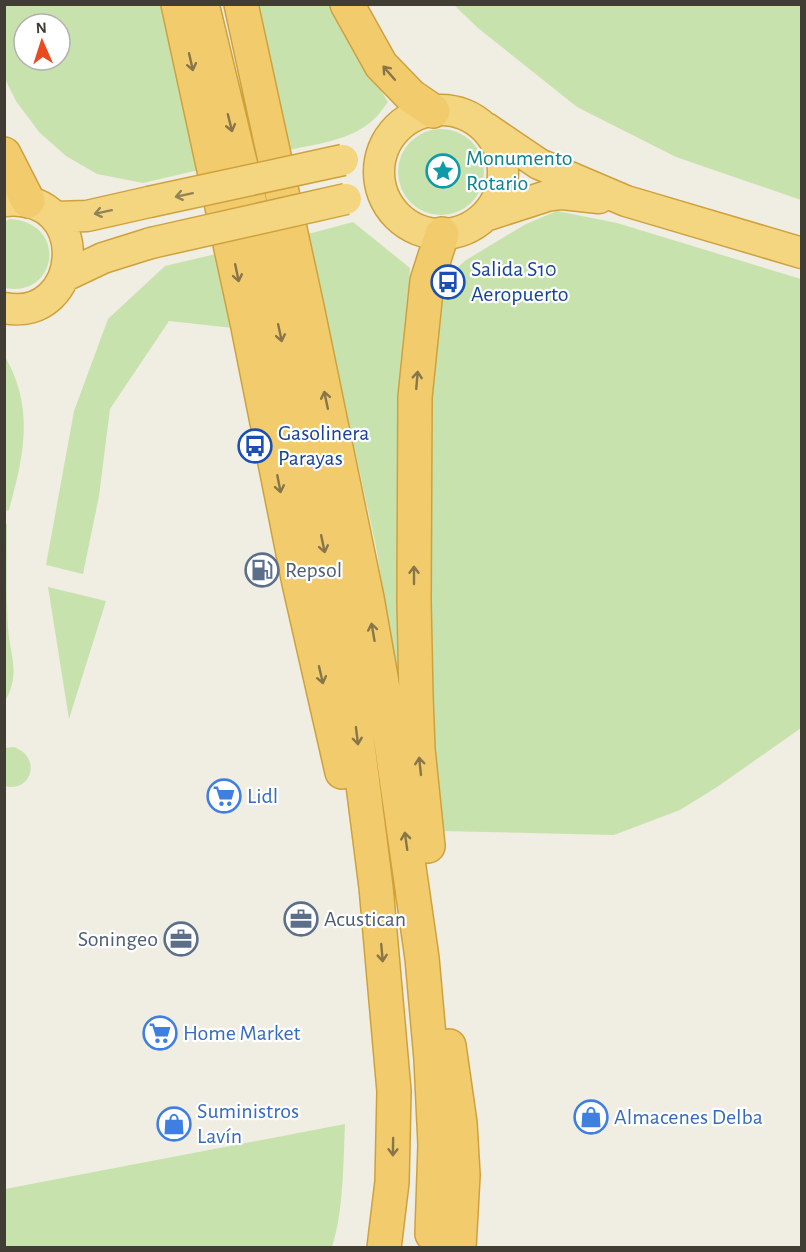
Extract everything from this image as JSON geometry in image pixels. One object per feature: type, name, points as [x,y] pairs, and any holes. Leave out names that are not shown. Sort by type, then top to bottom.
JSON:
[{"type":"highway","points":[[178,4],[240,287],[299,583],[353,823],[375,873]]},
{"type":"highway","points":[[202,4],[276,312],[336,606],[353,706],[375,873],[394,1091],[392,1182],[384,1248]]},
{"type":"highway","points":[[241,4],[363,575],[387,710],[422,958],[430,1047],[440,1243]]},
{"type":"highway","points":[[347,4],[381,64],[411,96],[433,111]]},
{"type":"highway","points":[[481,125],[497,145],[503,170],[499,195],[485,216],[472,226],[458,232],[442,234],[414,228],[392,210],[385,197],[380,172],[385,147],[396,130],[404,123],[433,111],[458,113],[481,125],[539,164],[626,201],[801,253]]},
{"type":"highway","points":[[29,206],[87,216],[343,160],[385,147]]},
{"type":"highway","points":[[4,154],[29,206],[63,228],[69,246],[69,264],[65,276],[54,292],[45,300],[22,308],[4,308]]},
{"type":"highway","points":[[485,216],[547,196],[577,195],[626,201]]},
{"type":"highway","points":[[65,276],[103,258],[152,243],[346,199],[385,197]]},
{"type":"highway","points":[[440,1243],[447,1176],[450,1059],[442,959],[418,749],[414,601],[416,397],[427,281],[442,234]]},
{"type":"green space","points":[[5,5],[167,5],[203,169],[143,183],[97,174],[66,156],[39,132],[16,101],[5,79]]},
{"type":"green space","points":[[254,5],[332,5],[388,102],[377,116],[354,133],[320,144],[285,151]]},
{"type":"green space","points":[[454,5],[801,5],[801,200],[676,157],[577,107],[478,28]]},
{"type":"green space","points":[[441,129],[465,136],[477,148],[484,172],[477,196],[465,208],[441,215],[417,208],[405,196],[398,172],[405,148],[417,136]]},
{"type":"green space","points":[[557,211],[617,223],[801,279],[801,728],[680,810],[614,835],[440,831],[432,729],[428,459],[433,364],[442,285],[449,285],[452,272],[466,260],[526,224]]},
{"type":"green space","points":[[10,219],[29,224],[41,233],[48,245],[49,259],[45,272],[36,282],[23,288],[5,288],[5,221]]},
{"type":"green space","points":[[353,222],[410,268],[403,378],[403,678],[398,679],[376,547],[308,234]]},
{"type":"green space","points":[[220,253],[233,328],[169,321],[110,409],[99,496],[83,574],[46,565],[74,411],[108,319],[165,266]]},
{"type":"green space","points":[[4,355],[14,374],[20,393],[24,431],[19,470],[9,510],[5,511]]},
{"type":"green space","points":[[5,524],[7,524],[8,628],[14,673],[5,701]]},
{"type":"green space","points":[[48,587],[106,601],[69,719]]},
{"type":"green space","points":[[14,747],[28,758],[31,766],[30,773],[22,784],[14,787],[5,786],[5,748]]},
{"type":"green space","points":[[345,1124],[341,1202],[332,1247],[5,1247],[5,1189]]},
{"type":"place","name":"Monumento Rotario","points":[[443,171]]},
{"type":"place","name":"Salida S10 Aeropuerto","points":[[448,282]]},
{"type":"place","name":"Gasolinera Parayas","points":[[255,446]]},
{"type":"place","name":"Repsol","points":[[262,570]]},
{"type":"place","name":"Lidl","points":[[224,796]]},
{"type":"place","name":"Acustican","points":[[301,919]]},
{"type":"place","name":"Soningeo","points":[[181,939]]},
{"type":"place","name":"Home Market","points":[[160,1033]]},
{"type":"place","name":"Almacenes Delba","points":[[591,1117]]},
{"type":"place","name":"Suministros Lavín","points":[[174,1124]]}]
